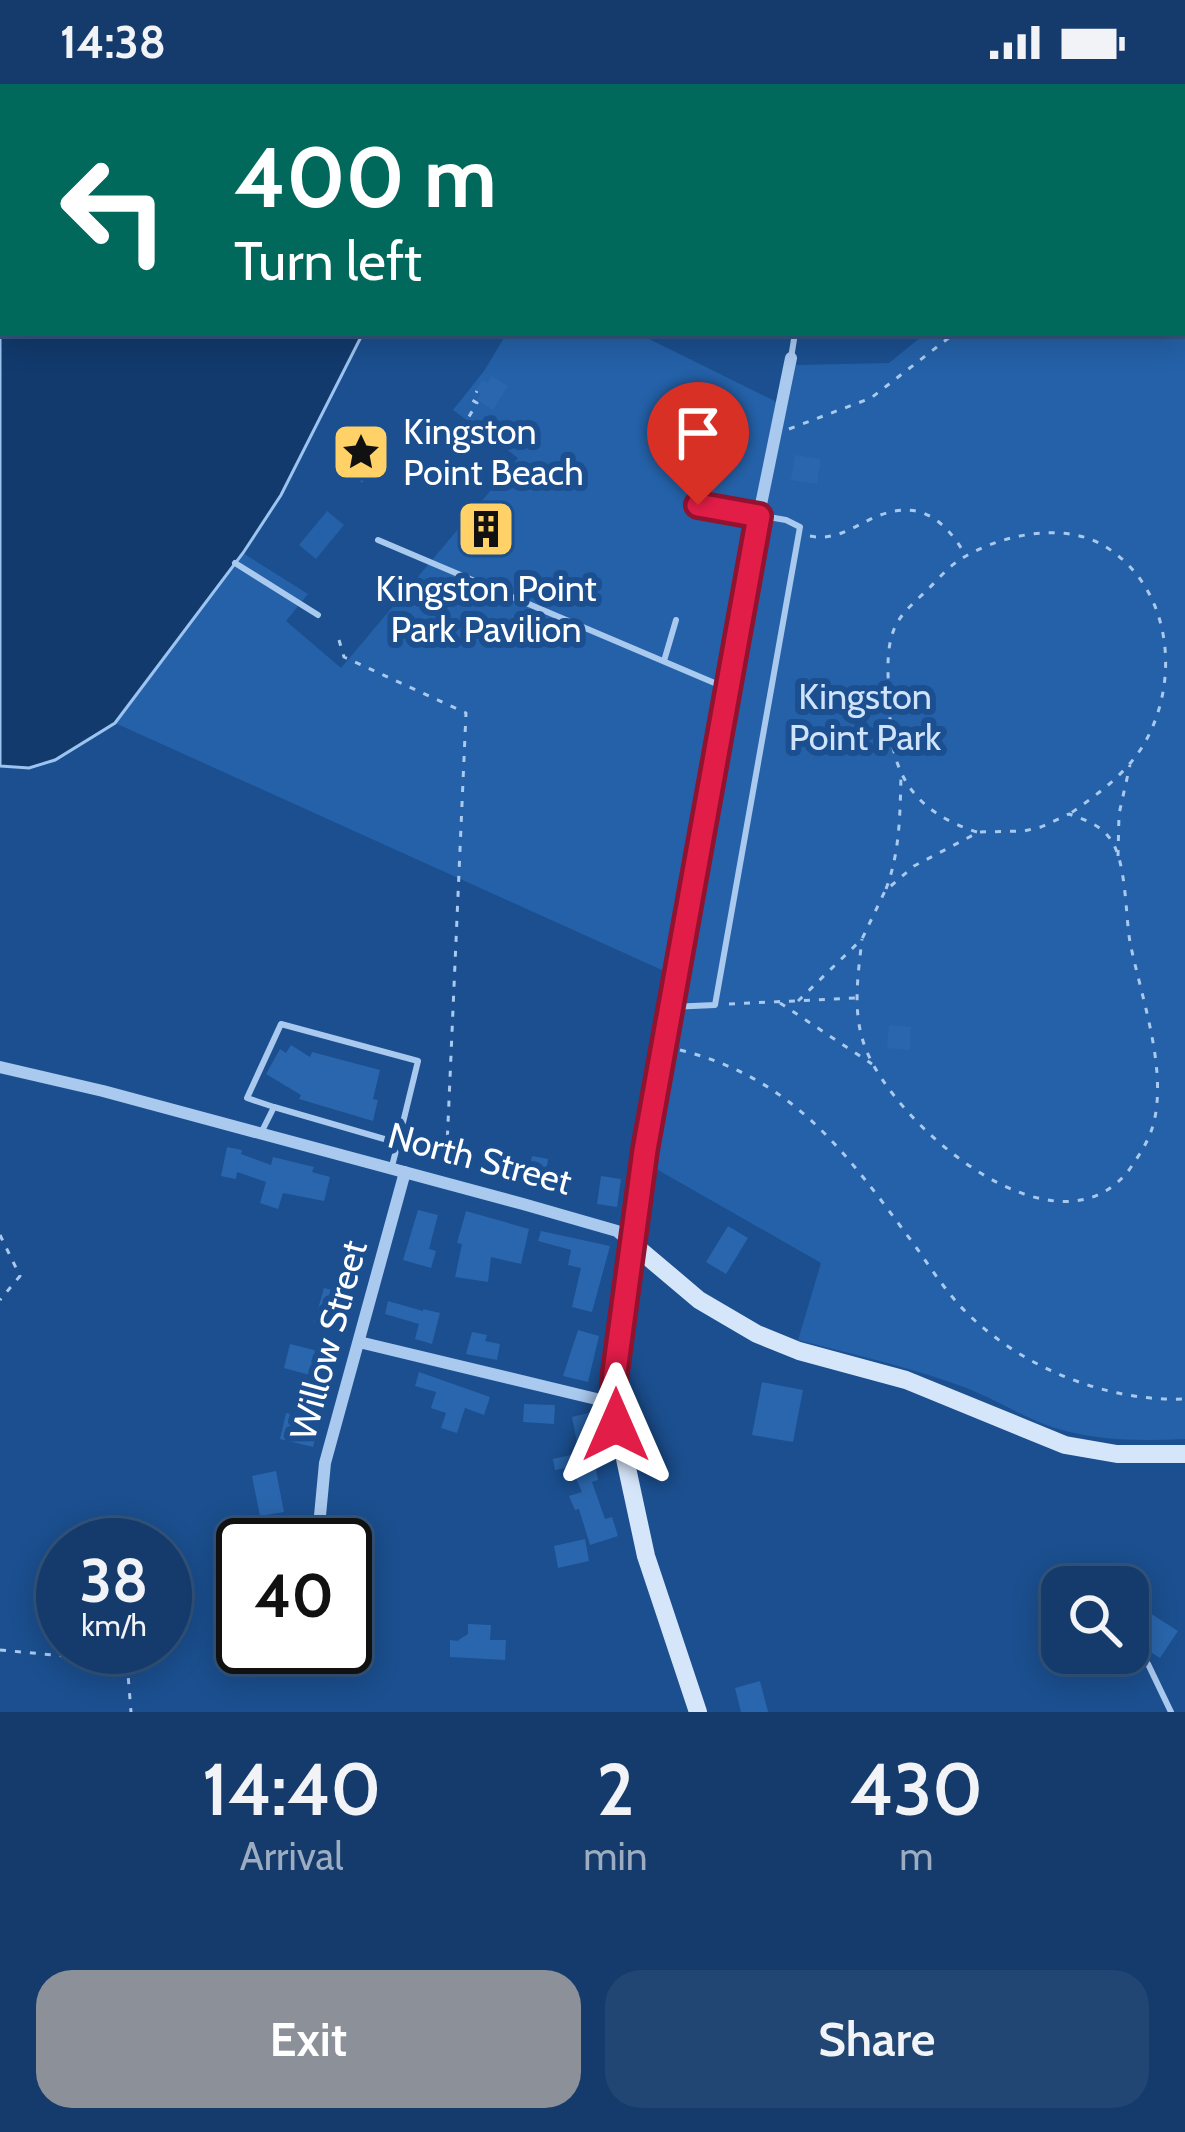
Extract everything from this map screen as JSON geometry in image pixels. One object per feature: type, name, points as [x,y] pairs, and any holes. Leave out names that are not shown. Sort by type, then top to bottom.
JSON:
[{"type":"street","points":[[698,1712],[646,1556],[613,1403],[645,1150],[791,358]]},
{"type":"street","name":"North Street","points":[[0,1067],[617,1231],[699,1300],[799,1351],[906,1379],[1065,1445],[1118,1454],[1185,1454]]},
{"type":"street","name":"Willow Street","points":[[319,1518],[325,1463],[359,1342],[398,1170]]},
{"type":"street","points":[[359,1342],[613,1403]]},
{"type":"lane","points":[[791,358],[792,336]]},
{"type":"lane","points":[[670,1007],[716,1005],[800,527],[786,520],[698,505]]},
{"type":"lane","points":[[378,540],[727,688]]},
{"type":"lane","points":[[235,563],[318,615]]},
{"type":"lane","points":[[664,661],[676,620]]},
{"type":"lane","points":[[398,1143],[247,1098],[280,1024],[418,1061],[398,1143],[398,1170]]},
{"type":"lane","points":[[261,1133],[274,1107]]},
{"type":"lane","points":[[1149,1666],[1171,1712]]},
{"type":"path","points":[[776,434],[871,398],[951,336]]},
{"type":"path","points":[[467,431],[466,420],[477,403],[472,400],[477,391]]},
{"type":"path","points":[[800,527],[811,536],[834,536],[876,516],[901,510],[920,512],[952,533],[966,556]]},
{"type":"path","points":[[901,775],[922,803],[950,823],[979,832],[1042,827],[1101,791],[1145,743],[1164,680],[1162,624],[1140,576],[1099,543],[1076,534],[1040,533],[966,556],[907,608],[890,641],[890,733],[901,775],[899,839],[893,870],[862,939],[856,998],[864,1045],[873,1064],[945,1147],[1010,1191],[1044,1201],[1088,1200],[1118,1184],[1145,1149],[1158,1087],[1118,858],[1119,814],[1131,763]]},
{"type":"path","points":[[339,640],[344,657],[466,713],[446,1183]]},
{"type":"path","points":[[1069,814],[1090,821],[1111,838],[1118,858]]},
{"type":"path","points":[[885,891],[914,866],[979,832]]},
{"type":"path","points":[[798,1001],[862,939]]},
{"type":"path","points":[[716,1005],[856,998]]},
{"type":"path","points":[[779,1002],[873,1064]]},
{"type":"path","points":[[671,1048],[756,1078],[835,1142],[948,1292],[992,1334],[1091,1387],[1118,1395],[1185,1399]]},
{"type":"path","points":[[0,1235],[20,1276],[0,1300]]},
{"type":"path","points":[[0,1650],[65,1656],[128,1674],[131,1712]]},
{"type":"green space","name":"Kingston Point Park","points":[[505,336],[643,336],[787,407],[796,365],[889,363],[922,336],[1185,336],[1185,1439],[1119,1439],[1055,1428],[948,1381],[798,1340],[821,1263],[651,1166],[684,980],[115,723],[243,553],[308,594],[286,621],[341,668],[518,458],[453,410]]},
{"type":"green space","points":[[373,435],[390,449],[362,483],[345,469]]},
{"type":"green space","points":[[327,511],[344,525],[316,559],[299,545]]},
{"type":"shaded area","points":[[0,336],[361,336],[281,495],[115,723],[55,760],[29,768],[0,766]]},
{"type":"building","points":[[492,376],[508,386],[493,410],[477,400],[481,393],[476,390]]},
{"type":"building","points":[[795,455],[821,459],[817,484],[791,480]]},
{"type":"building","name":"Kingston Point Park Pavilion","points":[[487,507],[506,520],[484,551],[466,537]]},
{"type":"building","points":[[889,1025],[911,1027],[910,1050],[887,1048]]},
{"type":"building","points":[[291,1045],[310,1057],[312,1052],[380,1070],[373,1121],[299,1099],[301,1095],[266,1074],[280,1049],[286,1053]]},
{"type":"building","points":[[227,1147],[271,1165],[273,1157],[314,1167],[312,1172],[330,1177],[324,1201],[283,1193],[278,1209],[260,1203],[266,1182],[237,1172],[236,1179],[221,1176]]},
{"type":"building","points":[[532,1156],[548,1159],[543,1189],[526,1186]]},
{"type":"building","points":[[601,1176],[621,1179],[617,1207],[597,1204]]},
{"type":"building","points":[[418,1210],[438,1215],[429,1249],[436,1251],[431,1268],[403,1260]]},
{"type":"building","points":[[466,1211],[529,1229],[521,1264],[491,1257],[488,1282],[455,1277],[462,1244],[457,1243]]},
{"type":"building","points":[[728,1226],[748,1238],[726,1274],[706,1262]]},
{"type":"building","points":[[541,1231],[610,1246],[592,1312],[572,1307],[581,1268],[568,1265],[571,1250],[538,1241]]},
{"type":"building","points":[[324,1288],[343,1293],[334,1329],[314,1323]]},
{"type":"building","points":[[388,1301],[440,1313],[432,1344],[415,1339],[419,1324],[385,1314]]},
{"type":"building","points":[[578,1330],[599,1336],[588,1382],[563,1376]]},
{"type":"building","points":[[472,1332],[500,1344],[497,1360],[466,1354]]},
{"type":"building","points":[[290,1344],[330,1354],[324,1379],[284,1368]]},
{"type":"building","points":[[419,1372],[490,1397],[484,1415],[465,1408],[457,1433],[441,1428],[446,1413],[431,1408],[436,1392],[415,1386]]},
{"type":"building","points":[[762,1382],[803,1390],[793,1442],[752,1435]]},
{"type":"building","points":[[524,1404],[555,1405],[554,1424],[523,1422]]},
{"type":"building","points":[[592,1412],[597,1434],[589,1436],[598,1480],[592,1482],[605,1519],[612,1517],[618,1536],[590,1545],[579,1509],[575,1510],[569,1496],[582,1492],[571,1467],[555,1470],[553,1459],[579,1453],[572,1417]]},
{"type":"building","points":[[286,1413],[320,1421],[313,1447],[280,1439]]},
{"type":"building","points":[[276,1471],[284,1512],[260,1516],[252,1476]]},
{"type":"building","points":[[585,1539],[589,1561],[558,1568],[554,1546]]},
{"type":"building","points":[[1149,1612],[1178,1631],[1160,1658],[1149,1651]]},
{"type":"building","points":[[468,1624],[491,1625],[490,1640],[506,1640],[505,1660],[450,1657],[450,1640],[468,1634]]},
{"type":"building","points":[[760,1681],[768,1712],[741,1712],[735,1688]]},
{"type":"place","name":"Kingston Point Beach","points":[[361,452]]},
{"type":"place","name":"Kingston Point Park Pavilion","points":[[486,529]]},
{"type":"route","points":[[616,1425],[615,1372],[645,1150],[759,516],[698,505]]}]
